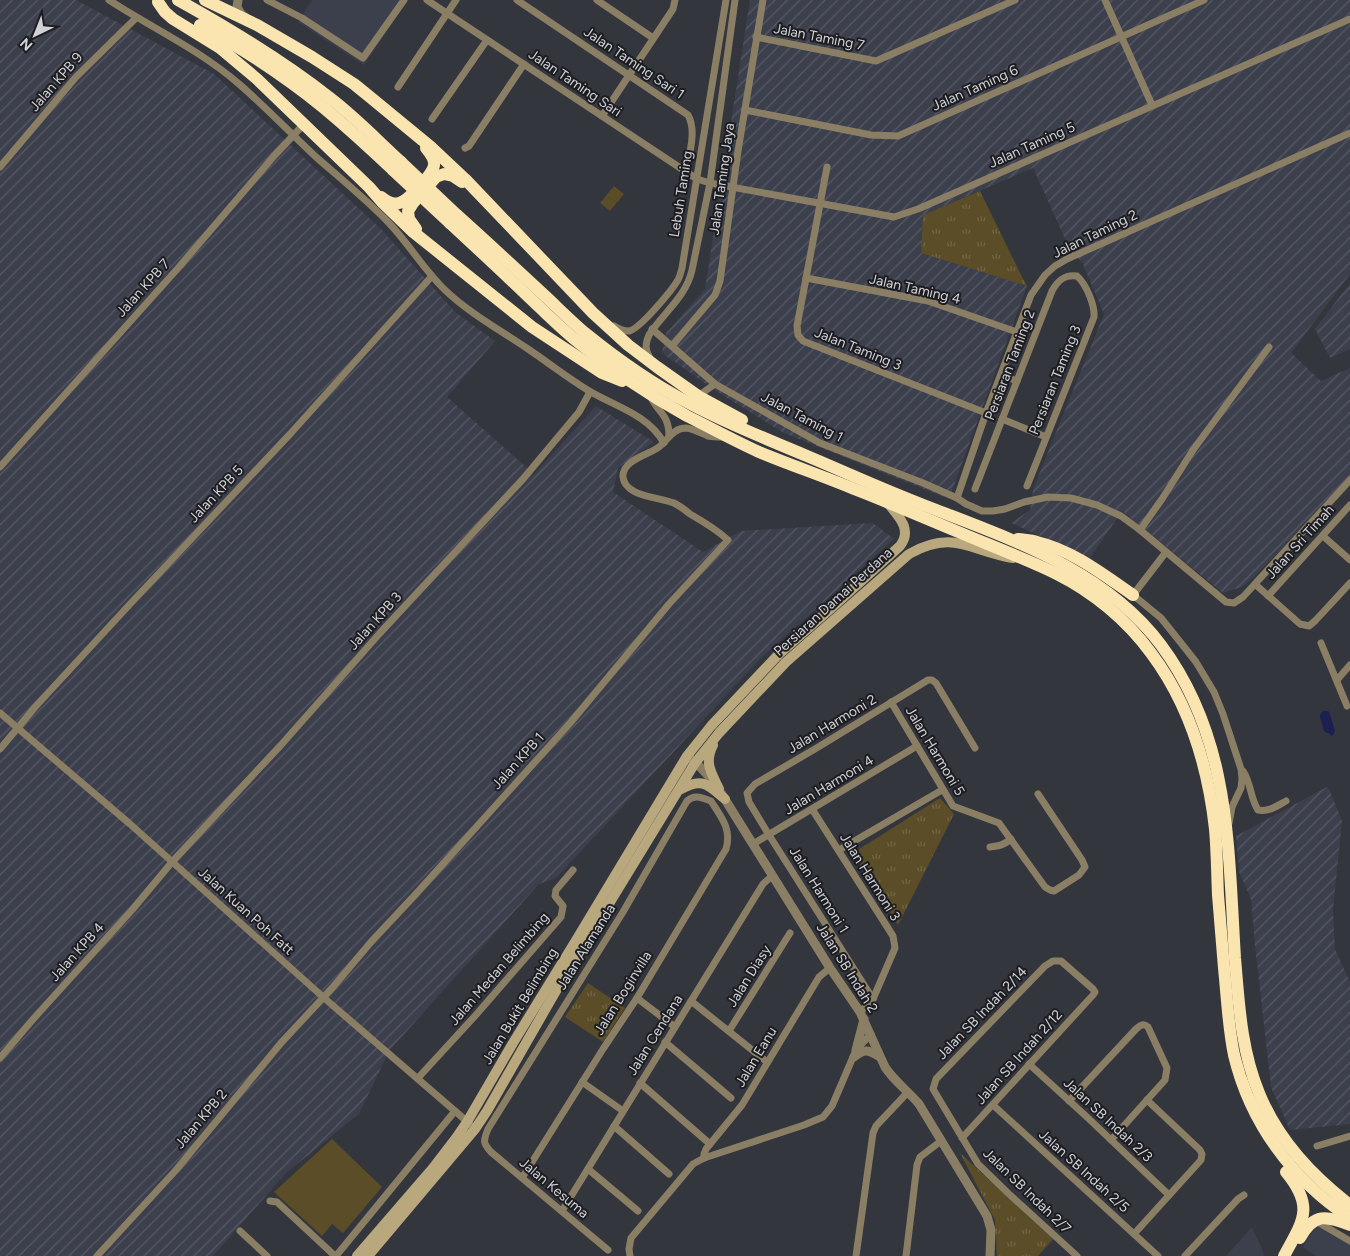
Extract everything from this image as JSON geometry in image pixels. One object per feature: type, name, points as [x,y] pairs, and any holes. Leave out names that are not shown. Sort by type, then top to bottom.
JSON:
[{"type":"highway","points":[[178,0],[250,42],[330,98],[577,341],[635,384],[685,414],[760,452],[1058,574],[1110,609],[1150,650],[1167,675],[1189,718],[1198,745],[1208,787],[1215,831],[1218,899],[1227,998],[1234,1053],[1240,1077],[1260,1123],[1292,1168],[1306,1183],[1350,1218]]},
{"type":"highway","points":[[205,0],[257,25],[354,84],[432,148],[465,179],[593,313],[628,345],[698,396],[740,418],[767,440]]},
{"type":"highway","points":[[156,1],[207,29],[286,80],[397,166]]},
{"type":"highway","points":[[156,1],[173,19],[208,40],[236,61],[304,124],[412,231],[532,327],[602,373],[620,381],[635,384]]},
{"type":"highway","points":[[369,187],[386,201],[394,204],[400,203],[408,198],[431,173],[434,165],[433,156],[406,126]]},
{"type":"highway","points":[[428,242],[414,228],[409,219],[408,210],[412,203],[436,178],[444,174],[452,176],[477,193]]},
{"type":"highway","points":[[453,219],[584,332],[654,383],[691,404],[767,440],[913,501],[1006,537],[1062,563],[1118,599],[1142,623],[1177,668],[1200,714],[1210,742],[1220,785],[1227,830],[1239,1006],[1251,1072],[1266,1109],[1288,1143],[1318,1177],[1350,1205]]},
{"type":"highway","points":[[1006,537],[1037,542],[1075,557],[1133,595]]},
{"type":"highway","points":[[1271,1141],[1275,1155],[1298,1188],[1303,1204],[1301,1223],[1284,1256]]},
{"type":"highway","points":[[1290,1256],[1306,1228],[1315,1220],[1329,1218],[1350,1225]]},
{"type":"main road","name":"Persiaran Damai Perdana","points":[[687,756],[711,726],[779,654],[904,542],[906,536],[905,529],[900,519],[886,502]]},
{"type":"main road","name":"Persiaran Damai Perdana","points":[[695,763],[719,733],[786,662],[909,554],[921,547],[946,542],[960,543],[1002,557],[1026,561]]},
{"type":"main road","points":[[719,733],[708,761],[719,789]]},
{"type":"main road","name":"Jalan Bukit Belimbing","points":[[368,1256],[471,1126],[513,1043],[687,756]]},
{"type":"main road","name":"Jalan Bukit Belimbing","points":[[357,1256],[433,1168],[456,1138],[487,1111],[567,973],[695,763]]},
{"type":"main road","points":[[680,789],[691,783],[700,782],[709,785],[725,799]]},
{"type":"street","points":[[109,0],[209,61],[238,84],[389,224],[446,291],[483,319],[590,392],[644,420],[659,434],[664,443],[669,436],[684,428],[711,436],[729,437]]},
{"type":"street","points":[[238,0],[237,7],[241,14],[257,25]]},
{"type":"street","points":[[268,0],[302,18],[363,58],[404,0]]},
{"type":"street","name":"Jalan Taming Sari","points":[[427,0],[686,172],[710,183]]},
{"type":"street","points":[[398,88],[456,0]]},
{"type":"street","name":"Jalan Taming Sari 1","points":[[517,0],[688,115],[691,120],[692,133],[686,172]]},
{"type":"street","points":[[596,0],[653,38]]},
{"type":"street","points":[[602,116],[673,9],[675,0]]},
{"type":"street","name":"Lebuh Taming","points":[[593,313],[620,330],[630,331],[644,321],[679,278],[726,0]]},
{"type":"street","name":"Lebuh Taming","points":[[656,367],[647,353],[646,344],[652,330],[690,281],[710,183],[735,0]]},
{"type":"street","name":"Jalan Taming Jaya","points":[[672,346],[715,295],[720,281],[763,0]]},
{"type":"street","name":"Jalan Taming 7","points":[[756,37],[876,61],[1015,0]]},
{"type":"street","points":[[1106,0],[1152,105]]},
{"type":"street","name":"Jalan Taming 6","points":[[745,110],[871,135],[898,136],[1204,0]]},
{"type":"street","name":"Jalan KPB 9","points":[[0,167],[76,77],[136,18]]},
{"type":"street","name":"Jalan Taming 5","points":[[710,183],[894,216],[904,214],[1350,19]]},
{"type":"street","points":[[432,119],[487,40]]},
{"type":"street","points":[[465,148],[469,146],[524,64]]},
{"type":"street","name":"Jalan KPB 7","points":[[0,468],[304,124]]},
{"type":"street","name":"Jalan Taming 2","points":[[957,498],[986,413],[1031,295],[1045,275],[1067,259],[1350,133]]},
{"type":"street","name":"Jalan Taming 3","points":[[828,167],[797,326],[798,335],[803,341],[986,413]]},
{"type":"street","name":"Persiaran Taming 2","points":[[975,489],[1056,283],[1071,275],[1077,276],[1084,284]]},
{"type":"street","name":"Jalan KPB 5","points":[[0,749],[131,603],[291,433],[432,276]]},
{"type":"street","name":"Jalan Taming 4","points":[[806,278],[928,301],[1017,332]]},
{"type":"street","name":"Persiaran Taming 3","points":[[1028,486],[1094,317],[1095,310],[1084,284]]},
{"type":"street","name":"Jalan Taming 1","points":[[652,330],[715,384],[820,443],[923,483],[982,511],[1004,509],[1048,497],[1071,498],[1097,505],[1121,516],[1226,602],[1239,600],[1256,585],[1348,485]]},
{"type":"street","points":[[1140,530],[1193,450],[1269,347]]},
{"type":"street","points":[[1001,375],[1017,380]]},
{"type":"street","points":[[698,396],[715,384]]},
{"type":"street","name":"Jalan KPB 3","points":[[172,862],[275,753],[385,628],[523,479],[579,412],[590,392]]},
{"type":"street","points":[[649,393],[653,404],[667,420],[669,436]]},
{"type":"street","points":[[1002,419],[1046,437]]},
{"type":"street","name":"Jalan KPB 1","points":[[323,997],[571,722],[669,604],[728,540],[718,531],[675,504],[634,492],[624,482],[623,474],[630,463],[664,443]]},
{"type":"street","name":"Jalan Sri Timah","points":[[1268,596],[1350,505]]},
{"type":"street","points":[[1323,536],[1350,560]]},
{"type":"street","points":[[1166,552],[1133,595],[1160,618],[1196,662],[1214,692],[1223,714],[1241,769],[1242,778],[1241,788],[1232,807],[1227,830]]},
{"type":"street","points":[[1256,585],[1300,624],[1309,626],[1350,583]]},
{"type":"street","points":[[1321,643],[1348,706]]},
{"type":"street","points":[[1337,680],[1350,665]]},
{"type":"street","name":"Jalan Harmoni 2","points":[[747,793],[755,784],[928,680],[936,683],[976,748]]},
{"type":"street","name":"Jalan Harmoni 5","points":[[891,702],[953,806],[999,823],[1045,887],[1054,891],[1079,875],[1085,866],[1038,794]]},
{"type":"street","name":"Jalan Kuan Poh Fatt","points":[[0,713],[471,1126]]},
{"type":"street","name":"Jalan Harmoni 4","points":[[753,844],[917,746]]},
{"type":"street","name":"Jalan SB Indah 2","points":[[687,756],[708,774],[719,789],[830,968],[862,1015],[880,1057],[890,1074],[919,1104],[987,1216],[992,1230],[990,1256]]},
{"type":"street","points":[[1241,769],[1246,776],[1258,810],[1264,811],[1286,801]]},
{"type":"street","points":[[839,850],[942,790]]},
{"type":"street","points":[[1238,794],[1247,792],[1252,795]]},
{"type":"street","name":"Jalan Harmoni 1","points":[[747,793],[749,802],[769,835],[873,999]]},
{"type":"street","name":"Jalan Alamanda","points":[[484,1145],[484,1138],[488,1129],[623,912],[687,801],[697,796],[710,801],[721,817]]},
{"type":"street","name":"Jalan Harmoni 3","points":[[812,809],[894,936],[895,948],[873,999],[862,1015]]},
{"type":"street","points":[[721,817],[732,810]]},
{"type":"street","name":"Jalan Boginvilla","points":[[522,1178],[637,998],[726,849],[729,839],[721,817]]},
{"type":"street","points":[[990,847],[1005,844],[1011,839]]},
{"type":"street","name":"Jalan KPB 4","points":[[0,1058],[132,910],[172,862]]},
{"type":"street","name":"Jalan Medan Belimbing","points":[[418,1078],[561,917],[563,906],[555,896],[556,890],[573,870]]},
{"type":"street","name":"Jalan Cendana","points":[[562,1210],[763,884],[772,876]]},
{"type":"street","name":"Jalan Diasy","points":[[729,1032],[790,933]]},
{"type":"street","name":"Jalan SB Indah 2/12","points":[[962,1138],[1094,992],[1090,985],[1061,961],[1056,960]]},
{"type":"street","name":"Jalan SB Indah 2/14","points":[[933,1089],[936,1079],[1041,970],[1050,962],[1056,960]]},
{"type":"street","name":"Jalan Eanu","points":[[704,1158],[704,1154],[710,1144],[742,1105],[819,977],[830,968]]},
{"type":"street","name":"Jalan KPB 2","points":[[97,1256],[176,1170],[255,1073],[323,997]]},
{"type":"street","points":[[637,998],[675,1027]]},
{"type":"street","points":[[691,1001],[767,1062]]},
{"type":"street","points":[[629,1253],[632,1238],[693,1164],[704,1158],[824,1117],[832,1106],[855,1053],[862,1015]]},
{"type":"street","points":[[1070,1101],[1136,1029],[1145,1024],[1158,1046],[1167,1068],[1165,1080],[1111,1140]]},
{"type":"street","points":[[855,1053],[870,1034]]},
{"type":"street","points":[[665,1042],[730,1098]]},
{"type":"street","points":[[855,1053],[865,1051],[880,1057]]},
{"type":"street","name":"Jalan SB Indah 2/3","points":[[1029,1064],[1169,1195]]},
{"type":"street","points":[[582,1082],[623,1111]]},
{"type":"street","points":[[640,1083],[710,1144]]},
{"type":"street","name":"Jalan SB Indah 2/7","points":[[933,1089],[978,1164],[1077,1256]]},
{"type":"street","points":[[856,1256],[873,1133],[876,1126],[908,1092]]},
{"type":"street","points":[[1134,1234],[1201,1160],[1202,1154],[1147,1100]]},
{"type":"street","name":"Jalan SB Indah 2/5","points":[[993,1105],[1158,1256]]},
{"type":"street","points":[[270,1201],[277,1202],[336,1256],[455,1111]]},
{"type":"street","points":[[614,1126],[669,1174]]},
{"type":"street","points":[[1317,1146],[1350,1136]]},
{"type":"street","points":[[906,1256],[917,1166],[920,1157],[940,1140]]},
{"type":"street","name":"Jalan Kesuma","points":[[484,1145],[608,1250]]},
{"type":"street","points":[[588,1169],[638,1211]]},
{"type":"street","points":[[1185,1256],[1238,1199],[1244,1196]]},
{"type":"street","points":[[1315,1220],[1350,1241]]},
{"type":"street","points":[[240,1231],[267,1256]]},
{"type":"shaded area","points":[[0,0],[76,0],[214,74],[381,229],[455,312],[495,341],[447,397],[534,474],[596,406],[654,442],[618,468],[613,492],[703,552],[741,531],[873,523],[894,539],[762,657],[556,878],[539,884],[389,1051],[359,1114],[286,1173],[213,1256],[0,1256]]},
{"type":"shaded area","points":[[312,0],[408,0],[364,65],[298,22]]},
{"type":"shaded area","points":[[750,0],[1350,0],[1350,274],[1291,353],[1321,381],[1350,368],[1350,479],[1254,577],[1242,587],[1223,593],[1122,511],[1090,558],[1011,523],[1030,510],[1033,489],[1104,314],[1082,262],[1071,252],[1033,168],[923,215],[921,253],[1027,286],[949,499],[784,433],[716,391],[662,353],[666,333],[705,289]]},
{"type":"shaded area","points":[[1350,283],[1350,349],[1330,358],[1315,329]]},
{"type":"shaded area","points":[[1323,711],[1329,712],[1335,731],[1331,736],[1324,731],[1320,717]]},
{"type":"shaded area","points":[[1327,787],[1342,821],[1333,909],[1335,949],[1350,982],[1350,1124],[1290,1130],[1271,1087],[1251,899],[1239,872],[1236,836]]},
{"type":"shaded area","points":[[1317,1224],[1350,1245],[1350,1256],[1316,1256],[1303,1247]]},
{"type":"shaded area","points":[[1252,1227],[1264,1256],[1226,1256]]},
{"type":"green space","points":[[614,186],[624,194],[610,211],[600,203]]},
{"type":"green space","points":[[980,191],[1027,286],[921,253],[923,215]]},
{"type":"green space","points":[[940,798],[954,814],[898,925],[853,853]]},
{"type":"green space","points":[[588,983],[625,1008],[603,1042],[565,1017]]},
{"type":"green space","points":[[332,1139],[382,1187],[343,1233],[332,1224],[322,1236],[274,1192]]},
{"type":"green space","points":[[960,1153],[1053,1239],[1038,1256],[997,1256],[995,1220]]}]
